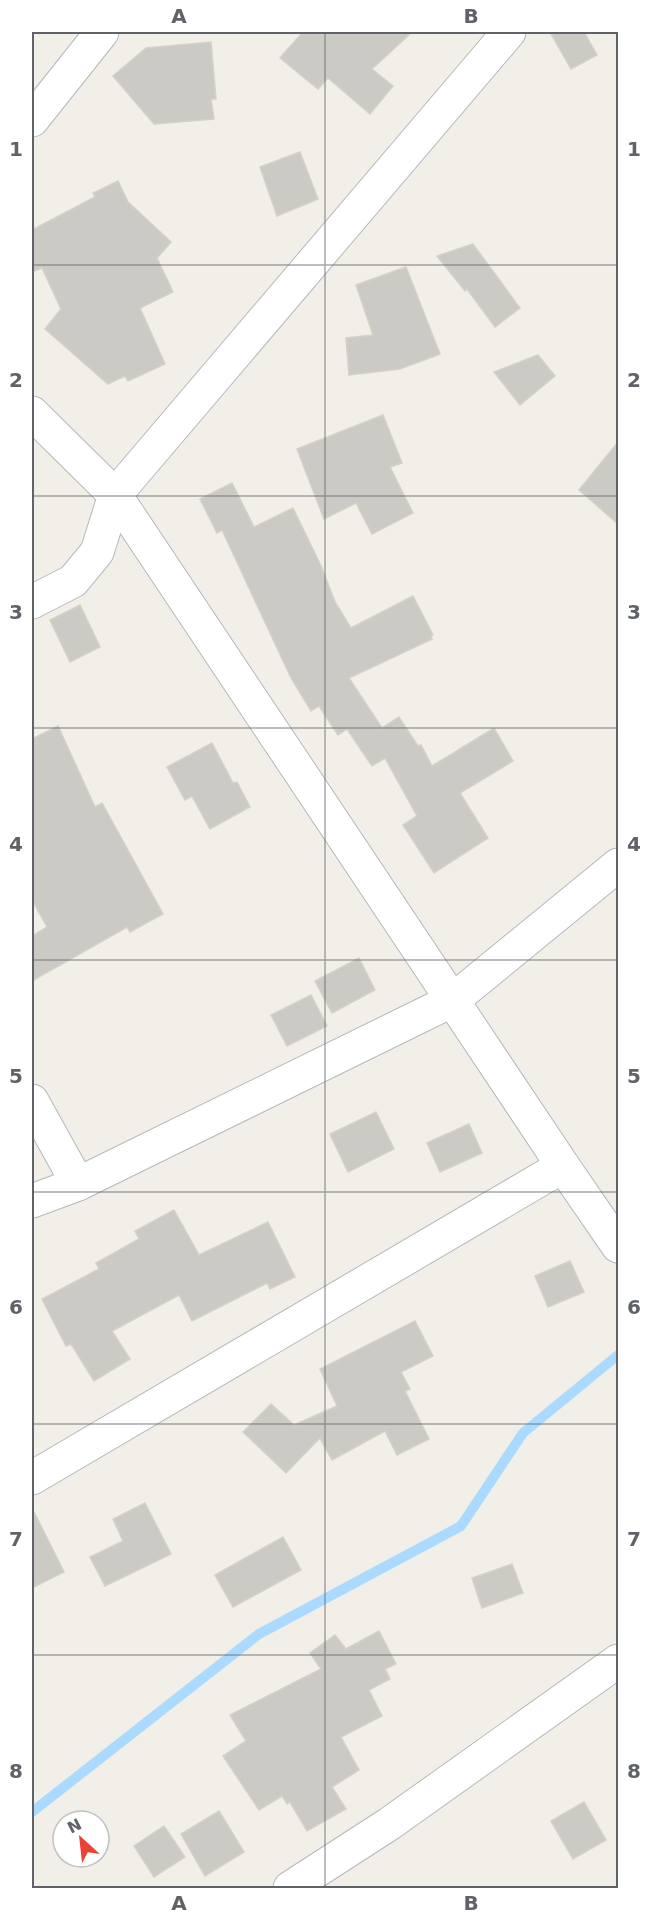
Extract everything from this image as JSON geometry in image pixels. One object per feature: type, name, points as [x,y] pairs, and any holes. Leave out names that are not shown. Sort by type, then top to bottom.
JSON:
[{"type":"street","points":[[32,120],[102,32]]},
{"type":"street","points":[[32,602],[73,581],[96,552],[115,495],[509,32]]},
{"type":"street","points":[[32,414],[115,495],[618,1246]]},
{"type":"street","points":[[32,1201],[78,1184],[453,1000],[618,865]]},
{"type":"street","points":[[32,1101],[78,1184]]},
{"type":"street","points":[[32,1478],[563,1166]]},
{"type":"street","points":[[290,1888],[389,1824],[618,1661]]},
{"type":"building","points":[[303,32],[412,32],[372,69],[393,86],[370,114],[328,78],[318,89],[280,58]]},
{"type":"building","points":[[550,32],[584,32],[597,55],[571,69]]},
{"type":"building","points":[[211,42],[216,99],[211,99],[214,119],[154,124],[113,76],[146,48]]},
{"type":"building","points":[[300,152],[318,199],[277,216],[260,167]]},
{"type":"building","points":[[118,181],[128,202],[171,242],[157,258],[173,292],[140,308],[165,364],[128,381],[125,376],[108,384],[45,329],[61,309],[42,268],[32,272],[32,230],[95,197],[93,193]]},
{"type":"building","points":[[473,244],[520,308],[495,327],[467,289],[465,291],[437,256]]},
{"type":"building","points":[[406,267],[440,354],[400,369],[349,375],[346,338],[373,335],[356,285]]},
{"type":"building","points":[[538,355],[555,376],[520,405],[494,372]]},
{"type":"building","points":[[383,415],[402,463],[390,467],[413,513],[372,534],[356,503],[324,519],[297,449]]},
{"type":"building","points":[[618,442],[618,524],[579,490]]},
{"type":"building","points":[[232,483],[254,527],[293,508],[322,568],[335,602],[351,628],[413,596],[433,635],[432,639],[349,678],[382,728],[399,717],[418,746],[421,745],[432,766],[494,728],[513,761],[460,793],[488,838],[434,873],[403,825],[417,816],[385,758],[372,766],[347,729],[338,735],[319,706],[311,711],[291,678],[222,530],[217,533],[200,499]]},
{"type":"building","points":[[80,605],[100,647],[70,662],[50,620]]},
{"type":"building","points":[[58,726],[95,807],[102,803],[163,914],[130,932],[127,927],[32,981],[32,936],[47,927],[32,900],[32,739]]},
{"type":"building","points":[[212,743],[233,783],[237,782],[250,807],[210,829],[192,796],[185,800],[167,767]]},
{"type":"building","points":[[359,958],[375,990],[332,1013],[315,981]]},
{"type":"building","points":[[311,995],[327,1026],[287,1046],[271,1015]]},
{"type":"building","points":[[376,1112],[394,1149],[348,1172],[330,1134]]},
{"type":"building","points":[[469,1124],[482,1153],[440,1172],[427,1143]]},
{"type":"building","points":[[174,1210],[199,1255],[268,1222],[295,1277],[270,1289],[267,1283],[192,1321],[179,1295],[112,1331],[130,1359],[94,1381],[71,1344],[66,1346],[42,1299],[99,1269],[96,1263],[139,1239],[135,1231]]},
{"type":"building","points":[[570,1261],[584,1292],[548,1307],[535,1276]]},
{"type":"building","points":[[415,1321],[433,1356],[401,1372],[410,1389],[405,1391],[429,1439],[397,1455],[385,1431],[332,1460],[320,1438],[286,1473],[243,1432],[271,1404],[294,1425],[337,1406],[320,1369]]},
{"type":"building","points":[[145,1503],[171,1554],[105,1586],[90,1557],[123,1541],[113,1519]]},
{"type":"building","points":[[32,1508],[64,1572],[32,1588]]},
{"type":"building","points":[[283,1537],[301,1570],[233,1607],[215,1575]]},
{"type":"building","points":[[512,1564],[523,1593],[482,1608],[472,1578]]},
{"type":"building","points":[[379,1631],[396,1664],[385,1669],[390,1679],[369,1690],[382,1716],[341,1737],[359,1770],[332,1787],[346,1809],[307,1831],[290,1802],[287,1804],[282,1796],[259,1810],[223,1756],[246,1741],[230,1715],[321,1669],[310,1653],[335,1635],[346,1649]]},
{"type":"building","points":[[584,1802],[606,1840],[573,1859],[551,1821]]},
{"type":"building","points":[[219,1811],[244,1852],[205,1876],[181,1834]]},
{"type":"building","points":[[164,1826],[185,1857],[154,1877],[134,1846]]},
{"type":"waterway","points":[[32,1812],[259,1634],[461,1526],[523,1433],[618,1355]]}]
